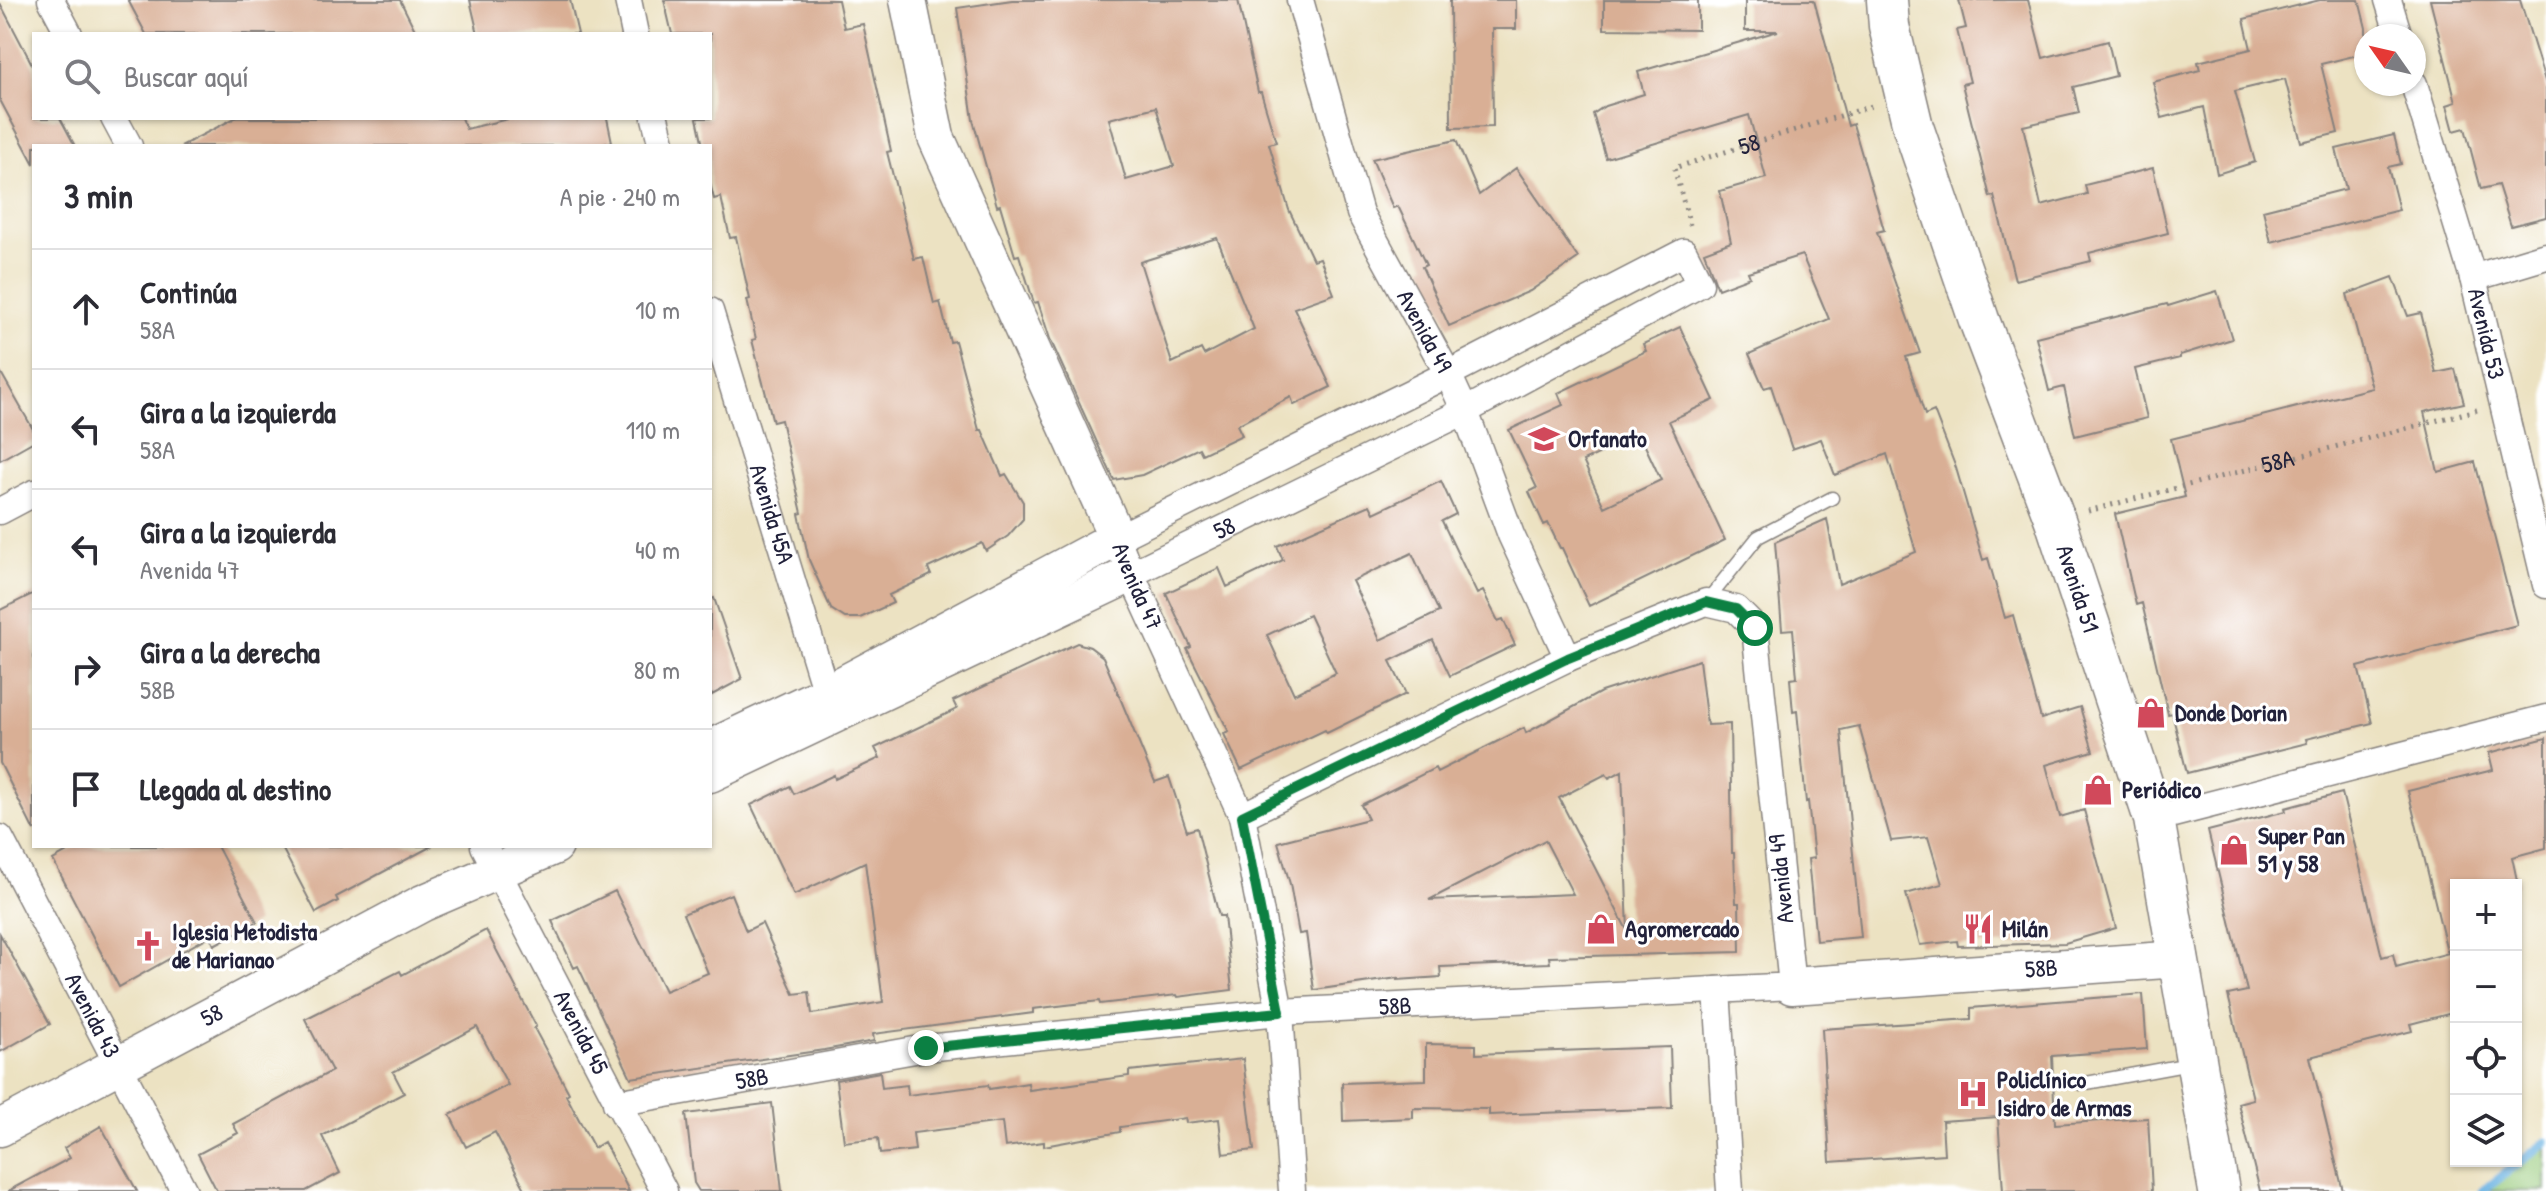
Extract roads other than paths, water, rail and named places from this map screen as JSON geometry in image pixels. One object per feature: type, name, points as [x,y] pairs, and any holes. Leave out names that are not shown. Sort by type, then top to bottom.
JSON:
[{"type":"main road","name":"Avenida 51","points":[[1887,0],[1889,26],[1913,127],[1979,320],[2055,520],[2154,819],[2219,1191]]},
{"type":"street","points":[[51,0],[68,32]]},
{"type":"street","points":[[628,0],[635,32]]},
{"type":"street","name":"Avenida 47","points":[[908,0],[936,137],[1242,816],[1280,1012],[1292,1191]]},
{"type":"street","name":"Avenida 49","points":[[1300,0],[1360,213],[1448,374],[1511,535],[1568,658]]},
{"type":"street","points":[[2388,0],[2395,24]]},
{"type":"street","name":"Avenida 53","points":[[2418,96],[2473,278],[2546,585]]},
{"type":"street","points":[[115,120],[128,144]]},
{"type":"street","points":[[656,120],[662,144]]},
{"type":"street","name":"58","points":[[712,747],[830,706],[1131,574],[1465,411],[1700,284],[1684,252],[1448,374],[1117,538],[830,706],[712,773]]},
{"type":"street","points":[[2473,278],[2546,256]]},
{"type":"street","name":"Avenida 45A","points":[[712,318],[830,706]]},
{"type":"street","points":[[0,511],[32,494]]},
{"type":"street","points":[[1242,816],[1568,658],[1706,602]]},
{"type":"street","name":"Avenida 49","points":[[1706,602],[1736,609],[1755,628],[1792,986]]},
{"type":"street","points":[[2154,819],[2546,718]]},
{"type":"street","name":"Avenida 43","points":[[0,838],[184,1191]]},
{"type":"street","name":"58","points":[[0,1128],[423,903],[492,854],[539,848]]},
{"type":"street","name":"Avenida 45","points":[[492,854],[616,1103],[664,1191]]},
{"type":"street","name":"58B","points":[[616,1103],[926,1048],[1280,1012],[1792,986],[2180,959]]},
{"type":"street","points":[[1717,990],[1730,1191]]},
{"type":"lane","points":[[1706,602],[1758,537],[1832,498]]},
{"type":"lane","points":[[2081,1084],[2197,1062]]},
{"type":"waterway","points":[[2483,1191],[2546,1142]]},
{"type":"place","name":"Orfanato","points":[[1544,439]]},
{"type":"place","name":"Donde Dorian","points":[[2151,713]]},
{"type":"place","name":"Periódico","points":[[2098,790]]},
{"type":"place","name":"Super Pan 51 y 58","points":[[2234,850]]},
{"type":"place","name":"Agromercado","points":[[1601,929]]},
{"type":"place","name":"Milán","points":[[1978,929]]},
{"type":"place","name":"Iglesia Metodista de Marianao","points":[[148,946]]},
{"type":"place","name":"Policlínico Isidro de Armas","points":[[1973,1094]]}]
